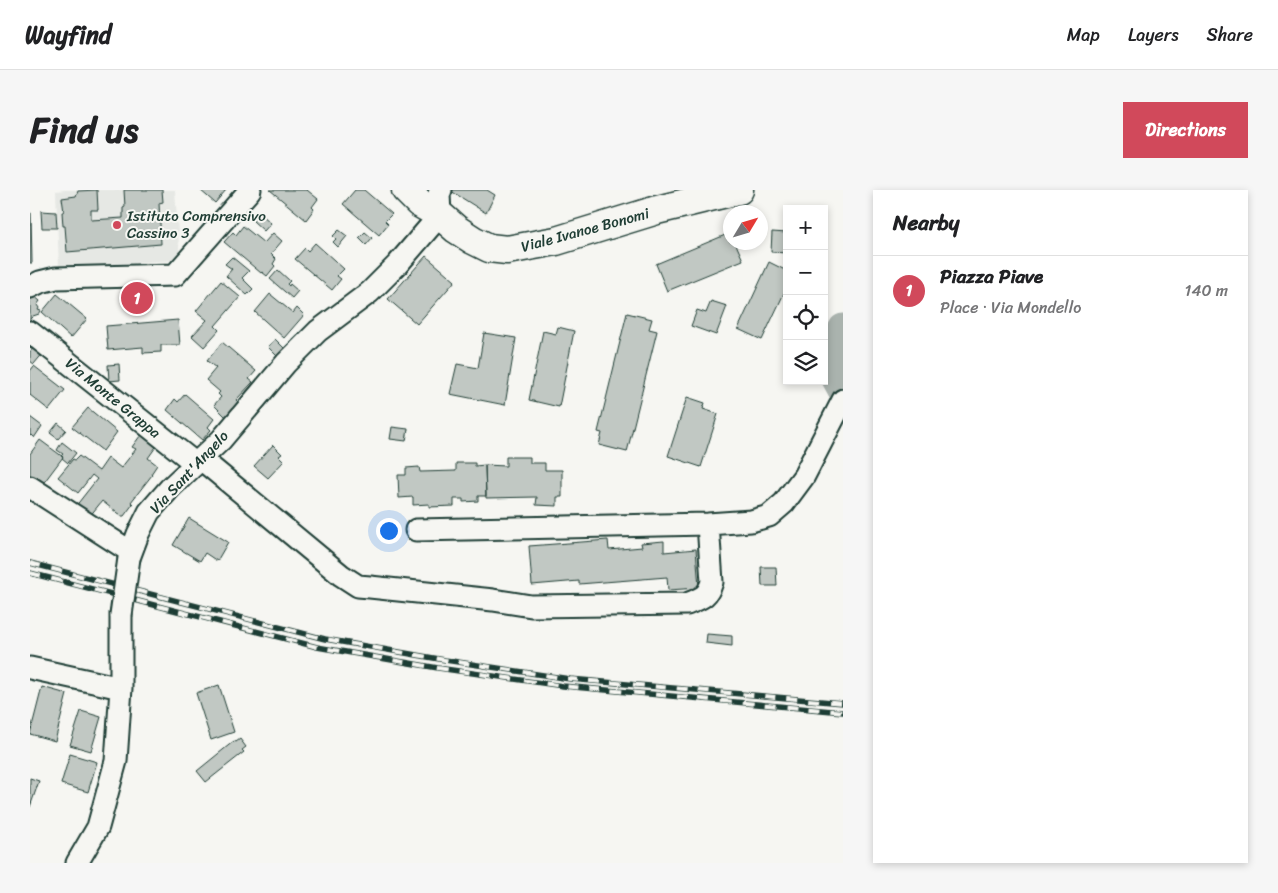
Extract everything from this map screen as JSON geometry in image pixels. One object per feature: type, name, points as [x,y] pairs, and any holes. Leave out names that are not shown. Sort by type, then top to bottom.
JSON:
[{"type":"main road","name":"Viale Ivanoe Bonomi","points":[[406,190],[418,203],[441,202]]},
{"type":"main road","name":"Viale Ivanoe Bonomi","points":[[428,190],[441,202],[456,229],[489,248],[508,250],[556,240],[657,210],[739,190]]},
{"type":"street","points":[[30,287],[56,278],[175,275],[250,190]]},
{"type":"street","name":"Via Sant'Angelo","points":[[77,863],[98,827],[116,761],[121,688],[120,615],[130,555],[149,512],[170,488],[221,440],[286,363],[318,331],[370,292],[397,265],[441,202]]},
{"type":"street","name":"Via Monte Grappa","points":[[30,332],[199,462],[341,575],[358,586],[494,600],[531,606],[686,604],[703,598],[709,591],[712,582],[708,524]]},
{"type":"street","points":[[416,530],[708,524],[751,521],[769,516],[784,503],[804,476],[843,400]]},
{"type":"street","points":[[30,486],[130,555]]},
{"type":"street","points":[[30,668],[121,688]]},
{"type":"shaded area","name":"Istituto Comprensivo Cassino 3","points":[[175,190],[180,260],[59,268],[56,191]]},
{"type":"building","points":[[97,190],[98,210],[91,210],[91,220],[123,218],[123,208],[125,207],[124,190],[162,190],[163,202],[159,203],[161,244],[67,252],[65,226],[63,226],[62,198],[76,196],[78,191]]},
{"type":"building","points":[[200,190],[226,190],[215,203]]},
{"type":"building","points":[[270,190],[307,190],[318,199],[306,220]]},
{"type":"building","points":[[355,190],[364,190],[392,214],[385,221],[388,224],[379,235],[343,204]]},
{"type":"building","points":[[452,190],[487,190],[495,195],[486,213]]},
{"type":"building","points":[[41,211],[56,212],[57,228],[42,228]]},
{"type":"building","points":[[31,213],[32,263],[30,263]]},
{"type":"building","points":[[260,213],[271,223],[264,231],[253,221]]},
{"type":"building","points":[[243,226],[264,243],[273,233],[282,241],[271,254],[276,259],[273,264],[275,266],[267,276],[224,242],[233,232],[236,235]]},
{"type":"building","points":[[339,230],[347,236],[338,247],[333,242],[336,239],[333,236]]},
{"type":"building","points":[[365,232],[372,238],[366,245],[359,238]]},
{"type":"building","points":[[772,232],[783,233],[783,253],[771,252]]},
{"type":"building","points":[[723,236],[723,250],[739,250],[743,260],[667,291],[656,264]]},
{"type":"building","points":[[315,243],[344,269],[337,276],[341,279],[332,290],[295,259],[305,248],[308,251]]},
{"type":"building","points":[[426,256],[455,281],[417,324],[388,299]]},
{"type":"building","points":[[232,257],[249,271],[242,278],[253,289],[247,295],[226,276],[232,269],[225,264]]},
{"type":"building","points":[[769,262],[783,269],[783,295],[762,340],[738,329]]},
{"type":"building","points":[[278,270],[290,281],[287,284],[289,286],[290,284],[298,291],[292,298],[270,279]]},
{"type":"building","points":[[221,281],[240,297],[215,326],[219,330],[204,347],[192,336],[207,320],[196,311]]},
{"type":"building","points":[[57,294],[87,319],[71,338],[42,312]]},
{"type":"building","points":[[270,294],[293,313],[297,308],[304,315],[284,338],[255,312]]},
{"type":"building","points":[[34,296],[40,301],[37,305],[38,310],[41,311],[30,319],[30,301]]},
{"type":"building","points":[[711,301],[727,306],[716,335],[691,326],[697,310],[706,313]]},
{"type":"building","points":[[627,313],[652,319],[649,329],[657,331],[627,452],[599,445],[602,433],[598,432]]},
{"type":"building","points":[[178,320],[180,345],[161,345],[161,352],[143,353],[143,347],[108,350],[106,326]]},
{"type":"building","points":[[558,327],[574,331],[559,407],[529,400],[543,331],[556,334]]},
{"type":"building","points":[[484,333],[516,338],[505,405],[450,394],[457,364],[478,368]]},
{"type":"building","points":[[275,339],[285,349],[278,357],[268,347]]},
{"type":"building","points":[[222,342],[256,371],[249,379],[253,382],[236,400],[239,403],[227,418],[214,405],[221,397],[218,394],[220,392],[206,380],[216,368],[207,361]]},
{"type":"building","points":[[35,345],[44,352],[34,364],[30,361],[30,352]]},
{"type":"building","points":[[119,364],[120,380],[109,381],[108,365]]},
{"type":"building","points":[[34,366],[65,390],[49,410],[30,395],[30,371]]},
{"type":"building","points":[[185,394],[214,419],[208,427],[211,430],[202,440],[167,410],[175,399],[178,402]]},
{"type":"building","points":[[687,397],[705,403],[703,409],[718,414],[701,467],[668,456]]},
{"type":"building","points":[[88,408],[117,432],[103,451],[72,427]]},
{"type":"building","points":[[30,417],[42,426],[34,438],[30,436]]},
{"type":"building","points":[[58,423],[66,430],[58,439],[50,433]]},
{"type":"building","points":[[392,427],[408,429],[406,441],[390,439]]},
{"type":"building","points":[[143,432],[158,444],[148,458],[157,465],[152,475],[131,502],[133,504],[124,516],[121,516],[102,501],[89,517],[75,507],[97,479],[92,475],[78,493],[58,477],[73,459],[75,460],[79,456],[99,471],[108,458],[121,468],[136,449],[132,447]]},
{"type":"building","points":[[40,440],[63,457],[42,485],[30,476],[30,454]]},
{"type":"building","points":[[62,442],[76,453],[68,463],[62,458],[63,454],[57,450]]},
{"type":"building","points":[[273,445],[282,454],[279,456],[284,461],[268,478],[254,466]]},
{"type":"building","points":[[506,457],[530,457],[530,463],[545,463],[545,470],[562,470],[562,497],[557,497],[557,506],[536,505],[537,497],[486,498],[485,465],[506,466]]},
{"type":"building","points":[[456,463],[475,463],[475,466],[485,465],[486,496],[478,496],[478,501],[463,502],[463,499],[454,499],[454,506],[429,507],[429,504],[413,505],[413,497],[399,498],[398,475],[406,475],[406,468],[419,467],[420,472],[456,471]]},
{"type":"building","points":[[189,518],[228,542],[217,561],[205,553],[200,561],[173,545]]},
{"type":"building","points":[[608,540],[609,550],[642,547],[641,543],[664,541],[664,552],[696,549],[699,588],[668,590],[667,577],[579,584],[579,581],[532,585],[529,546]]},
{"type":"building","points":[[761,567],[776,567],[777,586],[762,586]]},
{"type":"building","points":[[707,634],[732,636],[732,646],[706,643]]},
{"type":"building","points":[[219,685],[234,732],[211,740],[196,693]]},
{"type":"building","points":[[42,687],[67,694],[55,741],[30,734]]},
{"type":"building","points":[[81,711],[101,717],[91,751],[70,745]]},
{"type":"building","points":[[240,739],[246,747],[242,750],[244,752],[206,782],[197,771],[234,741],[236,742]]},
{"type":"building","points":[[70,754],[97,762],[88,792],[61,784]]},
{"type":"building","points":[[30,778],[39,781],[30,807]]},
{"type":"waterway","points":[[843,328],[832,347],[829,366],[843,392]]},
{"type":"railway","points":[[30,563],[325,639],[445,660],[570,679],[843,703]]},
{"type":"railway","points":[[30,573],[317,647],[438,668],[563,686],[843,712]]},
{"type":"place","name":"Istituto Comprensivo Cassino 3","points":[[117,225]]},
{"type":"place","name":"Piazza Piave","points":[[137,298]]}]
